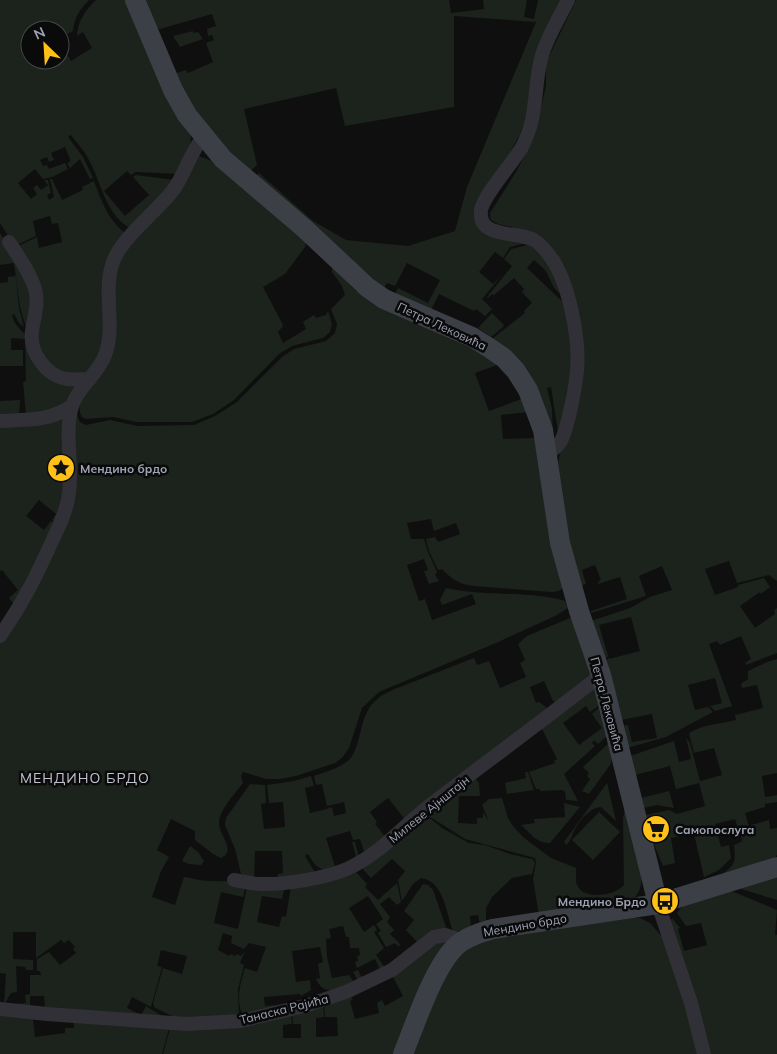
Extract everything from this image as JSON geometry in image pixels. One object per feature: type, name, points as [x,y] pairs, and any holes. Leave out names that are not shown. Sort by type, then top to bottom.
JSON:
[{"type":"street","name":"Петра Лековића","points":[[135,0],[173,90],[188,115],[223,159],[304,228],[367,287],[384,299],[472,337],[504,358],[516,371],[528,390],[543,430],[560,543],[579,611],[601,676],[658,904]]},
{"type":"street","points":[[547,453],[557,449],[560,444],[566,426],[578,371],[577,336],[568,298],[559,273],[545,250],[527,237],[488,230],[484,224],[481,210],[493,188],[523,145],[535,110],[542,54],[568,0]]},
{"type":"street","points":[[0,636],[27,596],[68,504],[70,480],[68,429],[72,406],[100,366],[108,346],[109,276],[112,263],[122,246],[175,188],[194,149],[204,136]]},
{"type":"street","points":[[9,242],[35,288],[36,299],[32,333],[33,343],[41,362],[47,370],[58,376],[67,379],[90,379]]},
{"type":"street","points":[[0,421],[48,418],[59,415],[72,406]]},
{"type":"street","name":"Милеве Ајнштајн","points":[[234,880],[258,884],[288,883],[346,870],[374,855],[428,807],[510,743],[601,676]]},
{"type":"street","name":"Мендино брдо","points":[[403,1054],[438,970],[459,943],[475,934],[493,929],[658,904],[777,867]]},
{"type":"street","points":[[658,904],[691,1003],[704,1054]]},
{"type":"street","name":"Танаска Рајића","points":[[0,1009],[186,1024],[241,1021],[308,1005],[346,992],[392,970],[434,937],[445,934],[454,938],[459,943]]},
{"type":"shaded area","points":[[0,0],[89,0],[78,14],[73,31],[70,33],[70,20],[20,20],[20,70],[70,70],[70,59],[71,61],[92,48],[83,32],[77,36],[85,12],[96,0],[127,0],[191,135],[190,148],[180,174],[136,172],[131,175],[127,171],[104,191],[125,216],[149,195],[133,177],[136,175],[174,180],[132,229],[124,224],[111,209],[89,160],[71,135],[68,137],[83,157],[93,178],[90,179],[80,159],[70,168],[67,163],[70,162],[70,159],[65,147],[51,153],[54,160],[49,162],[47,157],[40,160],[43,166],[47,165],[49,169],[65,163],[68,169],[43,179],[35,169],[18,183],[31,199],[37,194],[33,188],[37,185],[41,190],[48,185],[44,180],[48,180],[51,193],[47,195],[49,200],[54,197],[50,179],[52,179],[62,200],[83,190],[82,187],[94,181],[111,219],[122,231],[129,235],[119,247],[105,346],[88,373],[75,375],[51,368],[36,344],[39,311],[16,247],[37,237],[39,248],[62,242],[58,223],[52,224],[50,216],[33,221],[36,236],[15,246],[0,223]]},
{"type":"shaded area","points":[[144,0],[449,0],[451,13],[484,9],[483,0],[527,0],[524,17],[534,19],[538,0],[563,0],[531,90],[520,134],[477,215],[530,242],[510,247],[503,258],[495,252],[479,272],[493,284],[502,275],[482,299],[492,309],[485,316],[476,309],[474,311],[439,294],[430,312],[394,296],[398,288],[428,303],[440,280],[407,263],[395,286],[387,283],[384,288],[393,292],[392,295],[254,177],[259,173],[313,221],[346,240],[408,246],[455,231],[467,187],[536,22],[454,16],[454,107],[345,126],[336,88],[244,109],[257,165],[249,172],[206,129],[174,74],[186,70],[188,73],[213,62],[206,43],[214,40],[212,35],[208,36],[207,29],[216,26],[212,14],[160,29],[156,28]]},
{"type":"shaded area","points":[[576,0],[777,0],[777,581],[769,575],[737,583],[729,561],[705,569],[715,595],[738,587],[738,585],[764,578],[770,587],[740,606],[755,628],[775,614],[774,610],[777,608],[777,653],[746,665],[745,663],[751,659],[741,636],[720,645],[717,641],[709,644],[732,706],[715,711],[710,706],[722,703],[715,678],[688,685],[695,710],[708,707],[713,712],[666,737],[627,748],[622,726],[628,725],[632,742],[657,738],[652,714],[621,720],[605,664],[609,657],[609,659],[640,651],[631,617],[599,625],[608,656],[604,661],[591,621],[630,608],[650,597],[672,590],[662,566],[639,576],[646,596],[591,613],[591,611],[627,599],[620,577],[598,584],[601,580],[595,565],[582,570],[586,584],[580,586],[570,550],[557,471],[580,373],[550,251],[509,231],[513,227],[498,224],[491,220],[490,213],[516,172],[534,138],[546,86],[546,63]]},
{"type":"shaded area","points":[[193,31],[193,33],[198,32],[203,39],[180,47],[173,36]]},
{"type":"shaded area","points":[[196,155],[212,161],[302,236],[306,243],[285,274],[263,287],[282,323],[283,326],[278,332],[283,343],[306,329],[303,322],[314,315],[316,318],[326,315],[328,311],[332,324],[330,332],[323,338],[292,346],[279,354],[234,400],[213,414],[192,422],[136,422],[113,417],[86,419],[80,413],[79,403],[105,364],[114,279],[121,255]]},
{"type":"shaded area","points":[[0,233],[27,277],[35,297],[26,327],[20,307],[14,263],[0,265]]},
{"type":"shaded area","points":[[532,244],[543,254],[564,296],[556,290],[547,273],[534,260],[527,268],[566,305],[575,347],[559,439],[551,387],[547,388],[552,409],[553,439],[493,338],[525,313],[524,311],[532,303],[522,292],[524,289],[514,278],[494,295],[492,294],[487,297],[512,266],[504,259],[511,249]]},
{"type":"shaded area","points":[[332,267],[356,291],[476,349],[500,364],[475,373],[489,411],[524,398],[529,412],[501,415],[503,439],[536,438],[541,457],[554,546],[564,583],[563,588],[552,592],[473,586],[459,582],[442,569],[438,570],[429,551],[426,539],[435,537],[438,542],[460,534],[456,523],[434,531],[431,519],[407,523],[411,539],[424,539],[437,572],[435,575],[439,581],[429,584],[424,571],[428,570],[424,559],[407,565],[419,601],[425,599],[432,620],[476,604],[472,594],[442,605],[440,600],[446,588],[460,591],[520,594],[550,598],[565,601],[568,608],[555,616],[496,643],[379,692],[362,708],[349,748],[342,758],[335,763],[296,776],[280,779],[266,779],[243,772],[241,776],[243,783],[224,808],[220,818],[220,828],[227,847],[226,855],[221,858],[195,840],[195,831],[171,819],[157,850],[169,857],[161,871],[152,897],[175,905],[184,877],[206,881],[233,882],[245,888],[243,897],[221,892],[214,923],[238,929],[247,887],[285,886],[282,899],[262,896],[257,922],[279,927],[282,916],[286,917],[291,886],[356,872],[367,884],[365,887],[378,900],[397,883],[401,902],[397,905],[389,897],[380,904],[390,917],[387,922],[394,930],[390,934],[400,944],[399,947],[395,943],[386,947],[378,933],[381,931],[376,924],[383,919],[368,896],[349,908],[364,932],[374,925],[377,930],[374,932],[384,948],[376,955],[385,968],[395,962],[388,969],[374,977],[359,982],[353,972],[358,970],[363,980],[381,972],[375,959],[357,968],[355,962],[358,961],[357,956],[360,955],[359,948],[350,948],[349,937],[346,937],[343,926],[329,929],[331,938],[326,939],[327,957],[332,978],[349,975],[355,984],[339,990],[324,988],[319,985],[316,979],[320,978],[318,964],[323,962],[320,947],[292,951],[296,982],[310,980],[311,990],[301,996],[300,994],[264,997],[265,1006],[301,1003],[319,994],[321,997],[282,1010],[244,1018],[239,999],[245,968],[257,972],[266,947],[249,943],[244,949],[231,943],[232,936],[223,933],[218,950],[229,956],[237,954],[241,956],[245,951],[240,963],[244,965],[238,989],[239,1017],[235,1020],[206,1021],[179,1019],[155,1008],[153,1003],[163,968],[182,974],[187,956],[161,950],[157,966],[162,967],[151,1007],[132,997],[127,1008],[141,1015],[146,1006],[167,1019],[34,1010],[45,1009],[44,996],[30,996],[30,1009],[11,1008],[16,1004],[26,1003],[25,995],[30,994],[30,975],[41,975],[40,971],[37,971],[37,959],[49,952],[60,965],[76,953],[73,949],[75,947],[69,940],[64,943],[61,940],[36,958],[36,932],[13,932],[13,959],[33,960],[33,970],[26,970],[25,967],[16,966],[17,992],[11,993],[4,1005],[6,974],[0,973],[0,643],[32,593],[69,510],[74,481],[71,440],[72,424],[76,413],[80,422],[86,425],[110,420],[138,426],[194,425],[215,416],[237,402],[282,357],[294,349],[326,341],[335,333],[337,324],[331,309],[345,295],[342,286],[332,272]]},
{"type":"shaded area","points":[[16,276],[19,308],[24,327],[19,323],[14,314],[12,315],[15,324],[28,340],[34,358],[81,382],[65,405],[26,416],[23,382],[26,381],[25,339],[11,338],[11,350],[23,350],[23,366],[0,366],[0,283],[8,282],[8,277]]},
{"type":"shaded area","points":[[492,313],[504,325],[491,337],[478,328]]},
{"type":"shaded area","points":[[20,400],[19,417],[0,418],[0,401]]},
{"type":"shaded area","points":[[66,414],[66,472],[58,523],[52,520],[56,514],[39,500],[26,516],[44,530],[51,521],[57,525],[16,607],[9,598],[18,590],[2,570],[0,571],[0,424]]},
{"type":"shaded area","points":[[573,618],[591,670],[590,678],[560,702],[553,701],[544,681],[530,687],[536,703],[539,702],[546,707],[545,712],[517,732],[406,821],[388,798],[370,812],[377,822],[375,824],[387,839],[365,855],[360,839],[353,840],[350,831],[326,838],[335,866],[357,860],[346,867],[328,870],[318,867],[308,854],[305,856],[316,874],[278,880],[278,874],[283,873],[282,851],[255,851],[254,880],[241,874],[235,849],[225,825],[226,818],[250,784],[265,785],[266,803],[261,804],[264,829],[285,827],[283,802],[269,803],[267,785],[311,776],[314,786],[305,788],[310,813],[332,807],[334,816],[346,813],[344,802],[327,806],[322,784],[316,785],[314,776],[337,768],[349,760],[357,746],[366,715],[375,701],[393,690],[474,658],[477,665],[489,661],[500,688],[526,677],[520,663],[525,660],[518,644],[527,636]]},
{"type":"shaded area","points":[[777,659],[777,773],[762,776],[765,797],[777,795],[777,802],[765,804],[765,807],[745,813],[749,827],[742,840],[735,819],[715,824],[721,847],[729,845],[731,858],[719,870],[704,877],[694,834],[671,838],[675,863],[663,866],[653,842],[667,840],[663,816],[647,819],[646,815],[669,810],[677,814],[705,806],[699,783],[676,789],[670,766],[635,775],[630,756],[674,741],[679,762],[691,759],[686,738],[690,743],[700,781],[722,775],[714,748],[694,753],[689,733],[706,726],[736,720],[735,715],[763,708],[757,685],[742,688],[741,684],[748,679],[748,671]]},
{"type":"shaded area","points":[[594,687],[601,704],[590,712],[586,706],[563,723],[579,745],[602,728],[592,714],[601,706],[608,735],[598,744],[594,740],[592,743],[595,746],[564,774],[578,801],[566,800],[565,792],[562,790],[540,791],[540,789],[536,789],[529,772],[555,763],[554,761],[557,759],[540,725]]},
{"type":"shaded area","points":[[610,742],[612,759],[610,765],[589,794],[582,791],[590,779],[587,776],[589,773],[583,767]]},
{"type":"shaded area","points":[[525,772],[528,772],[534,790],[507,794],[505,783],[526,778]]},
{"type":"shaded area","points":[[475,778],[479,783],[480,796],[459,796],[458,823],[477,824],[477,818],[483,818],[483,812],[489,822],[482,805],[489,799],[502,798],[508,818],[513,826],[523,837],[551,858],[576,868],[577,886],[588,894],[608,894],[624,885],[623,818],[625,809],[641,873],[639,892],[635,897],[539,916],[533,879],[535,858],[465,839],[432,818],[424,817]]},
{"type":"shaded area","points":[[607,783],[616,821],[601,807],[592,810],[579,823],[566,845],[564,842]]},
{"type":"shaded area","points":[[669,791],[674,808],[657,805],[644,808],[641,798]]},
{"type":"shaded area","points":[[564,803],[580,807],[550,843],[537,840],[521,825],[535,823],[534,819],[565,817]]},
{"type":"shaded area","points":[[599,812],[620,832],[593,860],[572,840]]},
{"type":"shaded area","points":[[419,819],[431,819],[442,828],[469,843],[485,845],[532,859],[535,862],[532,874],[512,878],[492,897],[486,908],[486,923],[480,926],[478,915],[470,916],[471,927],[457,932],[453,931],[443,899],[435,885],[429,880],[421,878],[413,884],[402,901],[398,880],[405,871],[392,859],[371,878],[361,867]]},
{"type":"shaded area","points":[[769,820],[770,829],[777,828],[777,855],[770,863],[724,873],[731,867],[734,861],[734,845],[741,842],[751,825]]},
{"type":"shaded area","points":[[352,842],[355,842],[359,858],[357,860]]},
{"type":"shaded area","points":[[190,846],[198,852],[204,861],[201,865],[182,861]]},
{"type":"shaded area","points":[[777,870],[777,900],[741,889]]},
{"type":"shaded area","points":[[423,884],[428,885],[433,890],[447,930],[419,944],[406,930],[414,920],[404,911]]},
{"type":"shaded area","points":[[727,889],[777,910],[775,935],[777,935],[777,1054],[708,1054],[670,923],[672,918],[680,928],[678,929],[684,951],[707,945],[701,923],[686,926],[677,913],[687,900]]},
{"type":"shaded area","points":[[629,917],[640,918],[650,923],[665,940],[701,1054],[411,1054],[455,957],[479,940]]},
{"type":"shaded area","points":[[436,940],[447,942],[395,1054],[163,1054],[171,1025],[291,1013],[292,1024],[283,1025],[283,1038],[301,1038],[301,1024],[293,1024],[292,1012],[323,1003],[324,1017],[316,1018],[316,1037],[338,1036],[337,1017],[325,1017],[324,1003],[350,995],[353,1000],[350,1001],[355,1019],[379,1013],[377,1003],[382,1000],[385,1006],[403,996],[392,975]]},
{"type":"shaded area","points":[[0,1012],[49,1018],[33,1020],[35,1037],[65,1033],[65,1028],[74,1028],[73,1019],[170,1025],[162,1054],[0,1054]]},
{"type":"place","name":"Мендино брдо","points":[[61,468]]},
{"type":"place","name":"Самопослуга","points":[[656,829]]},
{"type":"place","name":"Мендино Брдо","points":[[665,901]]},
{"type":"district","name":"МЕНДИНО БРДО","points":[[85,778]]}]
